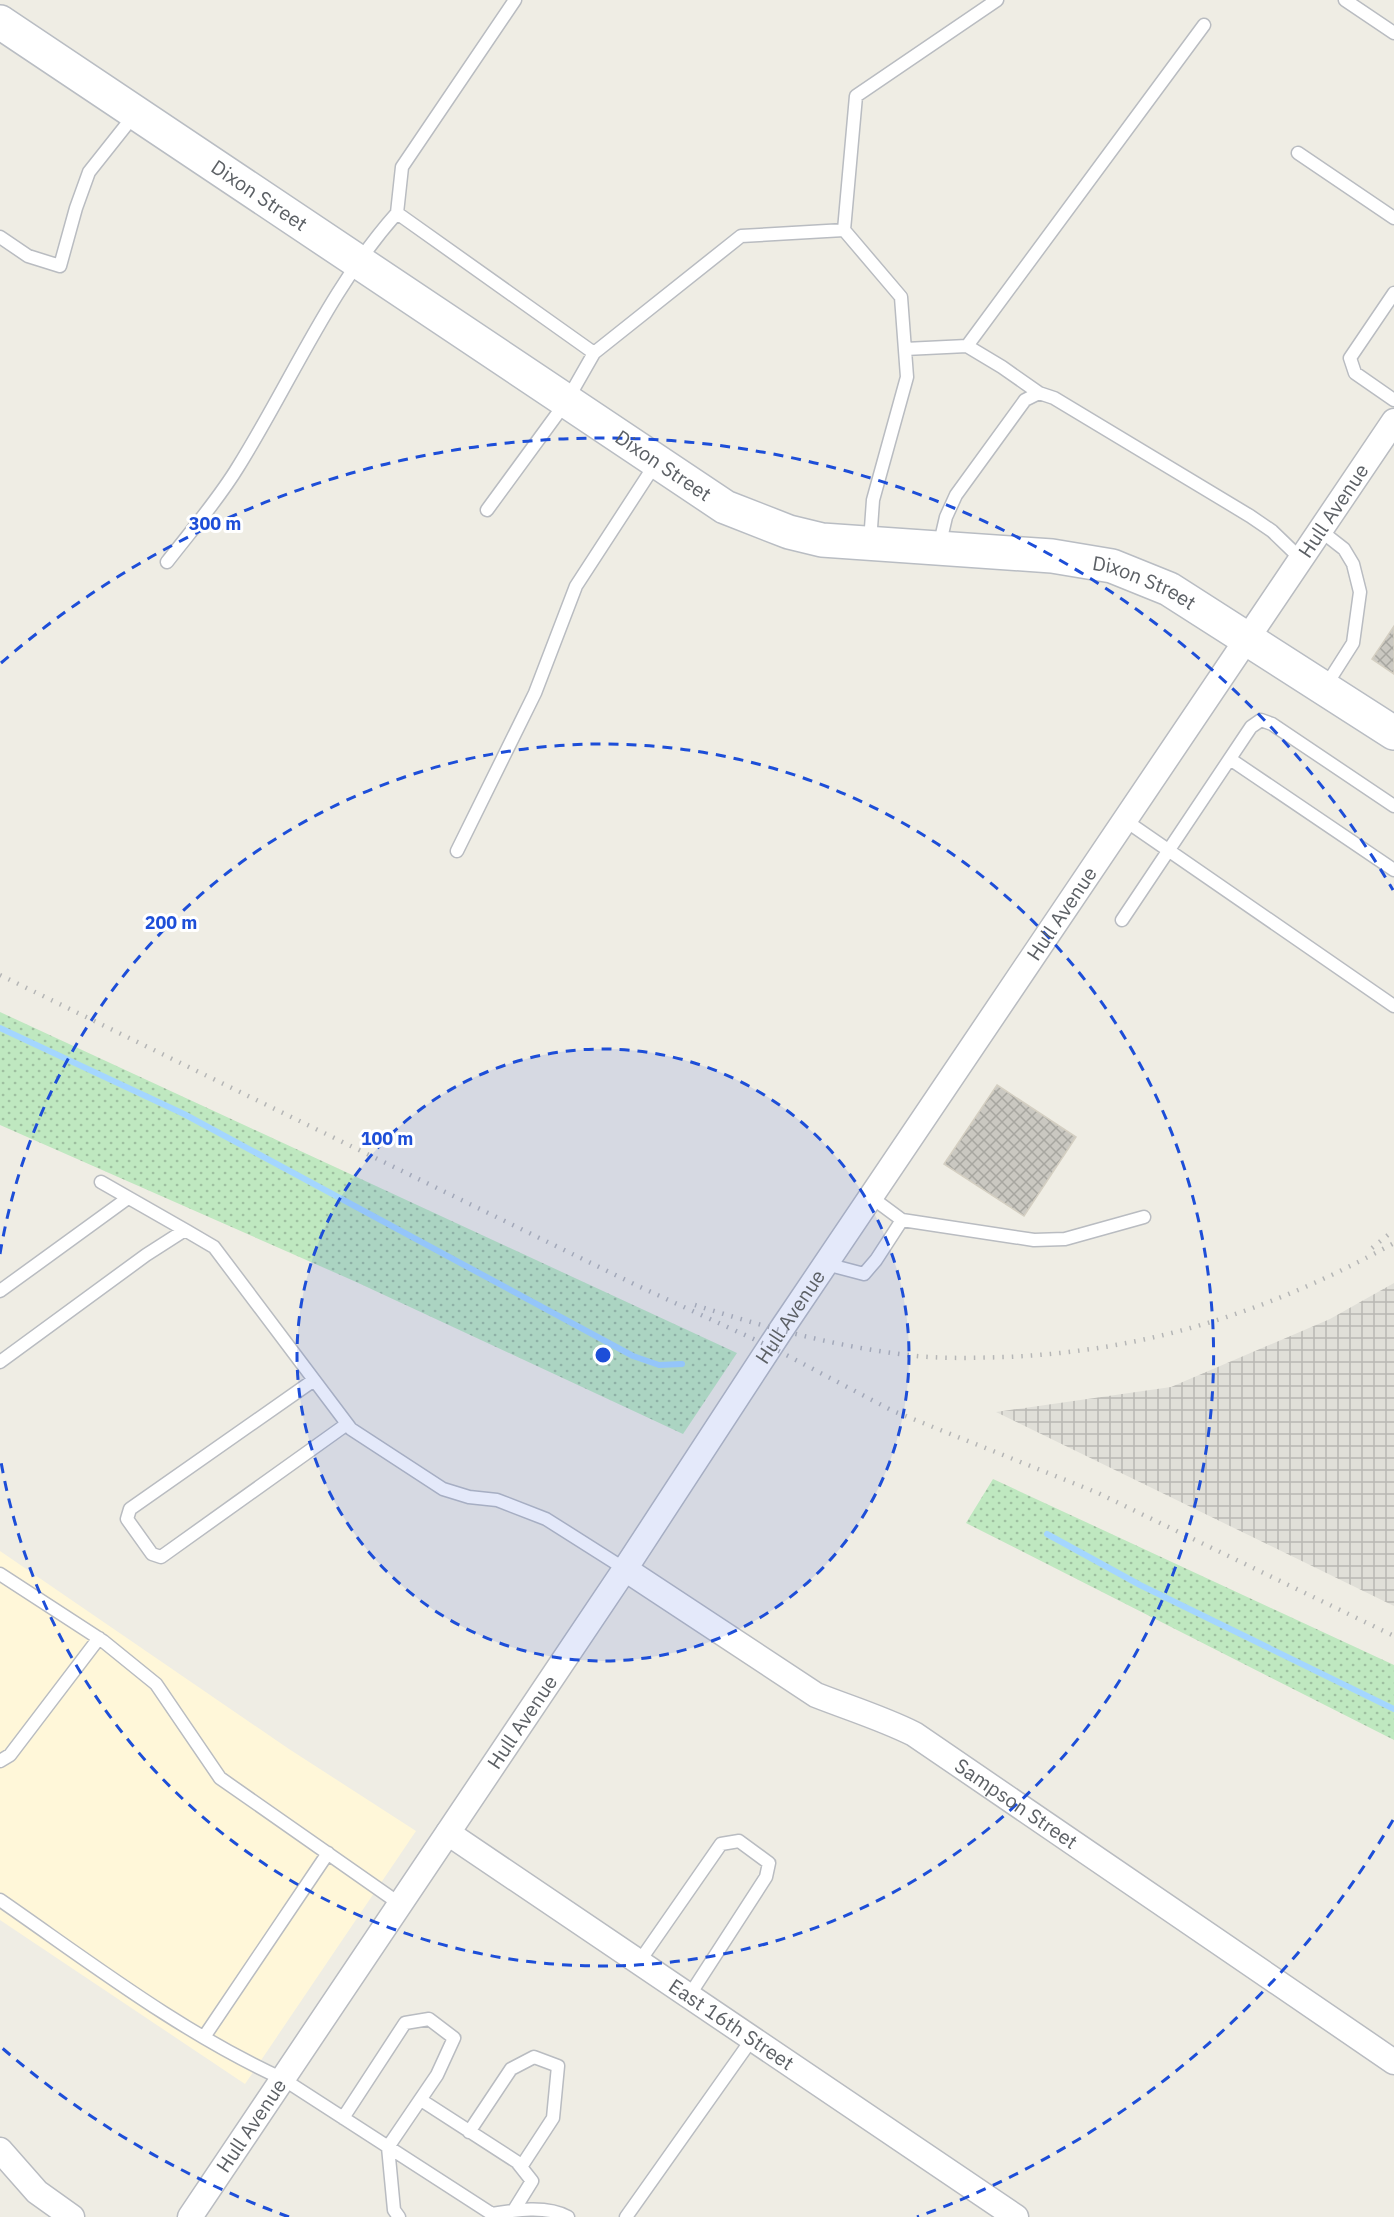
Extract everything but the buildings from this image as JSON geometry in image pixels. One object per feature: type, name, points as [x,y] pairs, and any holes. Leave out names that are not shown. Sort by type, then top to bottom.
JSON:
[{"type":"street","name":"Dixon Street","points":[[0,22],[725,507],[789,532],[822,540],[1052,556],[1112,566],[1169,588],[1394,733]]},
{"type":"street","name":"Hull Avenue","points":[[190,2217],[625,1569],[826,1264],[1321,531],[1394,417]]},
{"type":"street","name":"Sampson Street","points":[[625,1569],[816,1695],[881,1717],[914,1734],[1394,2062]]},
{"type":"street","name":"East 16th Street","points":[[448,1833],[1016,2217]]},
{"type":"street","points":[[0,2150],[37,2192],[72,2217]]},
{"type":"lane","points":[[167,562],[238,468],[294,366],[358,262],[397,213],[402,167],[515,0]]},
{"type":"lane","points":[[870,543],[873,500],[907,377],[901,297],[844,231],[856,96],[998,0]]},
{"type":"lane","points":[[1345,0],[1394,33]]},
{"type":"lane","points":[[967,346],[1204,25]]},
{"type":"lane","points":[[0,237],[28,256],[60,266],[76,208],[89,172],[135,113]]},
{"type":"lane","points":[[1298,153],[1394,218]]},
{"type":"lane","points":[[397,213],[594,353]]},
{"type":"lane","points":[[487,510],[566,402],[594,353],[741,236],[844,231]]},
{"type":"lane","points":[[1394,293],[1350,358],[1356,373],[1394,417]]},
{"type":"lane","points":[[905,349],[967,346],[979,351],[1039,393],[1054,398],[1250,516],[1272,531],[1301,559]]},
{"type":"lane","points":[[938,548],[946,517],[956,495],[1025,400],[1039,393]]},
{"type":"lane","points":[[458,851],[535,693],[576,586],[657,462]]},
{"type":"lane","points":[[1321,531],[1344,549],[1353,564],[1360,592],[1353,643],[1325,687]]},
{"type":"lane","points":[[1122,920],[1251,727],[1261,720],[1272,724],[1394,806]]},
{"type":"lane","points":[[1230,759],[1394,870]]},
{"type":"lane","points":[[1126,821],[1394,1006]]},
{"type":"lane","points":[[101,1182],[214,1247],[351,1430],[443,1489],[469,1497],[497,1500],[546,1519],[625,1569]]},
{"type":"lane","points":[[871,1197],[902,1220],[1034,1240],[1065,1239],[1144,1217]]},
{"type":"lane","points":[[0,1291],[128,1198]]},
{"type":"lane","points":[[826,1264],[864,1274],[902,1220]]},
{"type":"lane","points":[[0,1362],[185,1230]]},
{"type":"lane","points":[[314,1380],[130,1509],[127,1519],[152,1554],[161,1557],[346,1424]]},
{"type":"lane","points":[[0,1574],[99,1638],[156,1684],[220,1778],[400,1904]]},
{"type":"lane","points":[[0,1761],[10,1755],[99,1638]]},
{"type":"lane","points":[[639,1962],[721,1844],[739,1841],[770,1863],[766,1877],[689,1996]]},
{"type":"lane","points":[[204,2037],[328,1852]]},
{"type":"lane","points":[[0,1900],[204,2037],[283,2079],[388,2147],[486,2215],[514,2210],[558,2211],[568,2217]]},
{"type":"lane","points":[[343,2118],[405,2023],[429,2019],[454,2038],[437,2075],[388,2147],[394,2210],[399,2217]]},
{"type":"lane","points":[[626,2217],[752,2038]]},
{"type":"lane","points":[[470,2132],[511,2069],[534,2057],[558,2066],[553,2118],[521,2167]]},
{"type":"lane","points":[[421,2100],[521,2167],[532,2181],[514,2210]]},
{"type":"shaded area","points":[[1394,1283],[1394,1606],[996,1412],[1171,1387],[1330,1319]]},
{"type":"shaded area","points":[[0,1551],[289,1749],[416,1831],[245,2084],[0,1920]]},
{"type":"green space","points":[[0,1012],[737,1353],[683,1434],[354,1281],[0,1125]]},
{"type":"green space","points":[[993,1479],[1394,1665],[1394,1740],[966,1523]]},
{"type":"waterway","points":[[0,1028],[184,1114],[633,1356],[659,1365],[682,1364]]},
{"type":"waterway","points":[[1047,1534],[1140,1585],[1394,1709]]},
{"type":"railway","points":[[0,975],[638,1286],[771,1347],[893,1411],[1098,1493],[1394,1636]]},
{"type":"railway","points":[[1372,1248],[1394,1230]]},
{"type":"railway","points":[[695,1305],[800,1335],[907,1355],[969,1358],[1058,1353],[1109,1346],[1207,1323],[1301,1289],[1394,1243]]}]
